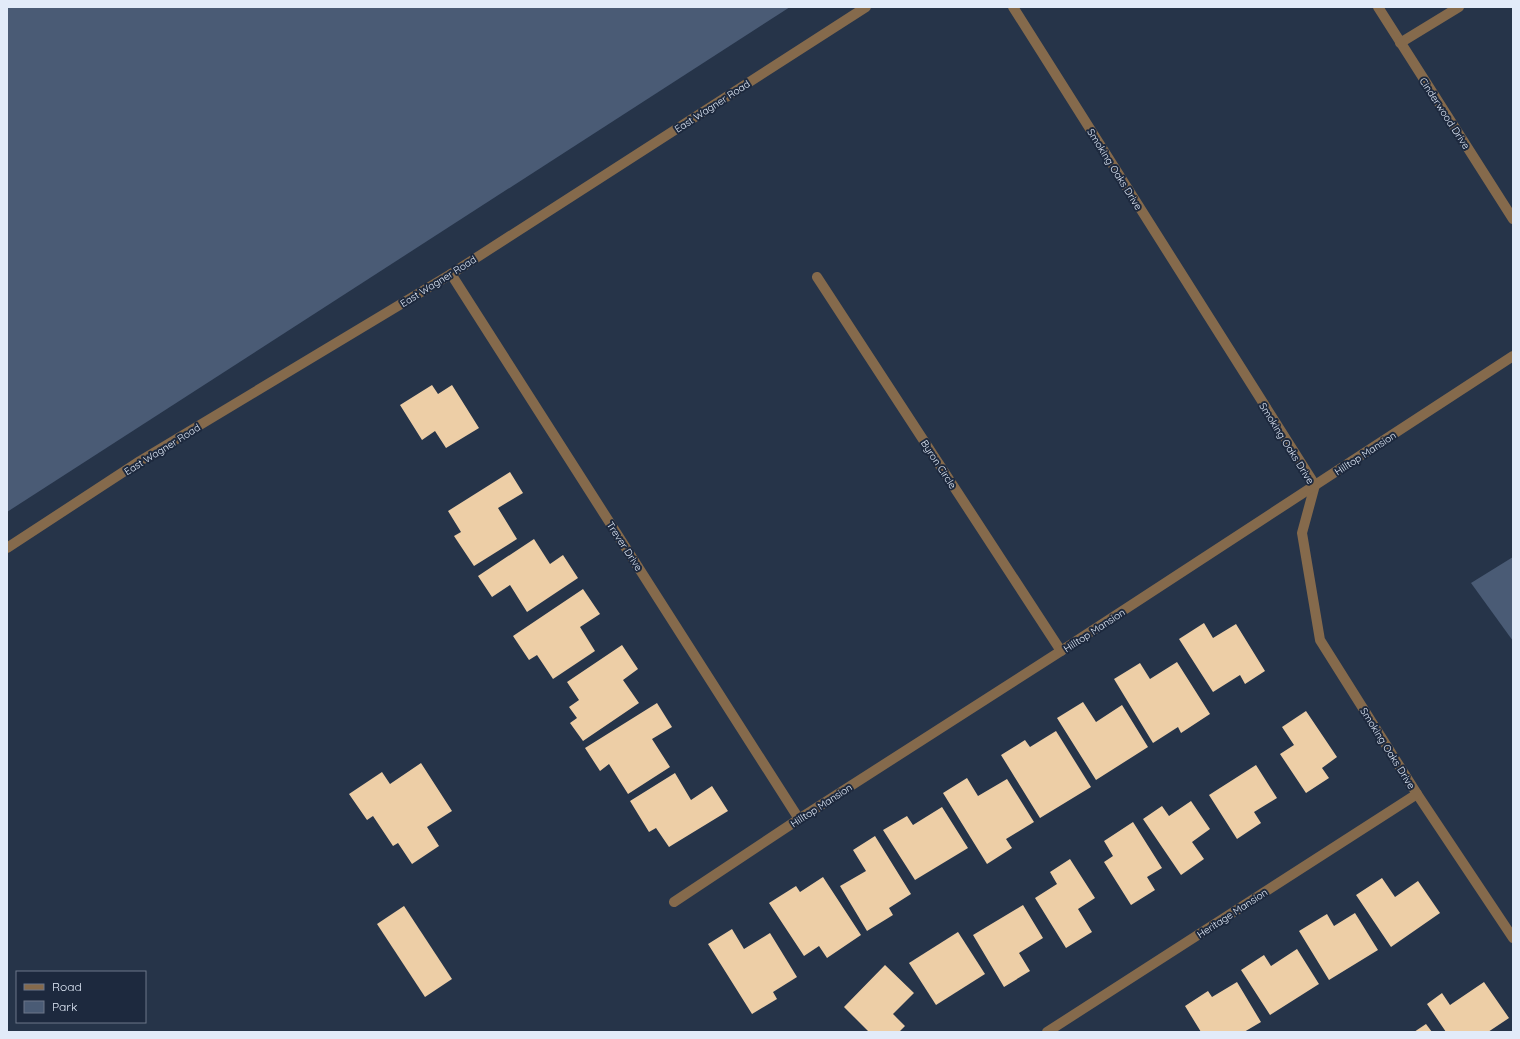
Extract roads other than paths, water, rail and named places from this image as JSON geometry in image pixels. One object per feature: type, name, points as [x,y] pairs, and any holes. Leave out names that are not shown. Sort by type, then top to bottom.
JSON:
[{"type":"street","name":"East Wagner Road","points":[[7,548],[140,461],[451,274],[866,7]]},
{"type":"street","name":"Smoking Oaks Drive","points":[[1013,7],[1315,485],[1302,533],[1320,640],[1417,794],[1513,938]]},
{"type":"street","name":"Cinderwood Drive","points":[[1378,7],[1513,218]]},
{"type":"street","points":[[1400,43],[1460,7]]},
{"type":"street","name":"Trever Drive","points":[[451,274],[799,819]]},
{"type":"street","name":"Byron Circle","points":[[817,277],[1061,651]]},
{"type":"street","name":"Hilltop Mansion","points":[[674,902],[799,819],[1061,651],[1513,356]]},
{"type":"street","name":"Heritage Mansion","points":[[1047,1032],[1417,794]]}]
